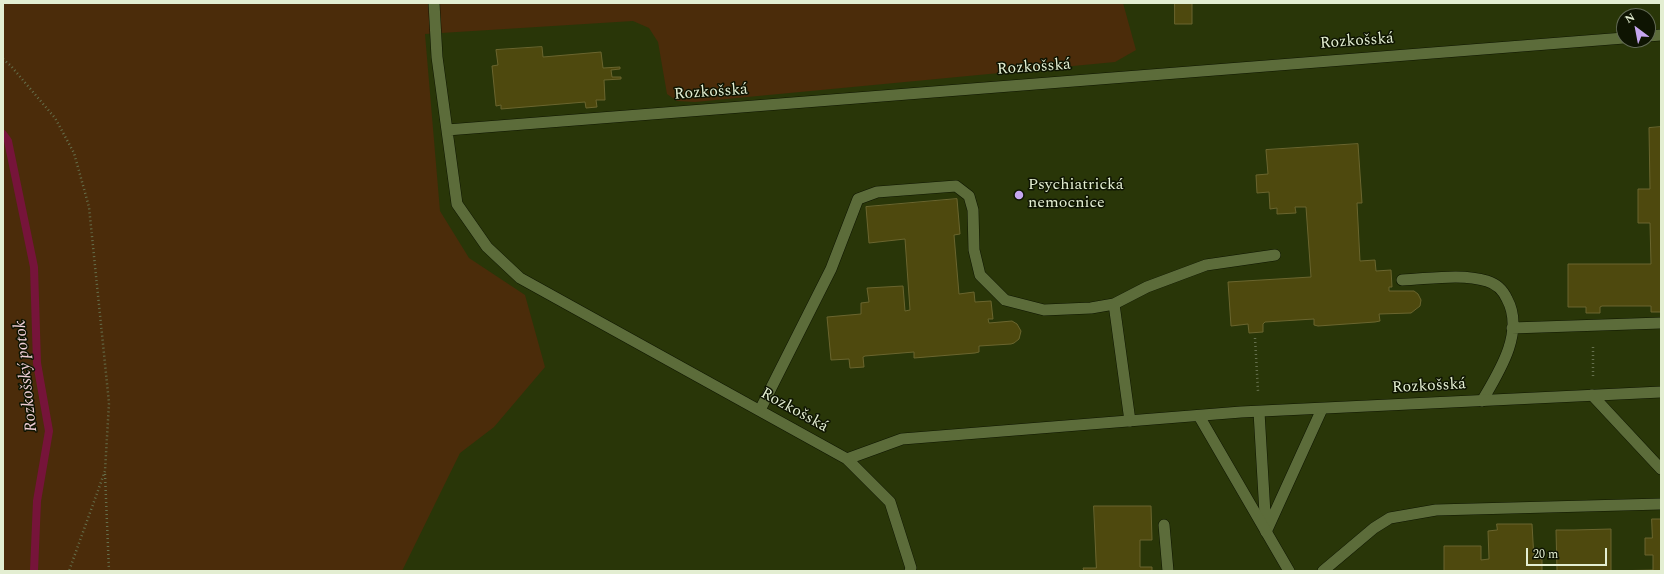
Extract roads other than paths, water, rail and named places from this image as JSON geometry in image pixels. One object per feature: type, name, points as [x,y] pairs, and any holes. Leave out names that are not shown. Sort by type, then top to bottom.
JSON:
[{"type":"street","name":"Rozkošská","points":[[434,3],[437,57],[457,204],[487,246],[520,278],[847,459],[890,502],[911,568],[910,571]]},
{"type":"street","name":"Rozkošská","points":[[447,130],[1616,39]]},
{"type":"street","points":[[760,410],[831,269],[858,199],[877,192],[956,186],[969,196],[973,210],[974,250],[980,275],[1005,300],[1044,310],[1091,308],[1114,304],[1147,287],[1206,265],[1275,255]]},
{"type":"street","points":[[1402,280],[1461,277],[1488,281],[1502,290],[1512,307],[1511,342],[1500,371],[1482,401]]},
{"type":"street","points":[[1114,304],[1130,421]]},
{"type":"street","points":[[1512,328],[1661,323]]},
{"type":"street","name":"Rozkošská","points":[[847,459],[902,440],[1130,421],[1259,412],[1661,392]]},
{"type":"street","points":[[1592,395],[1661,469]]},
{"type":"street","points":[[1266,532],[1322,409]]},
{"type":"street","points":[[1259,412],[1266,532]]},
{"type":"street","points":[[1199,416],[1289,571]]},
{"type":"street","points":[[1323,571],[1374,528],[1390,518],[1436,510],[1661,504]]},
{"type":"street","points":[[1164,525],[1168,571]]},
{"type":"waterway","name":"Rozkošský potok","points":[[3,134],[8,141],[34,267],[37,363],[49,431],[37,501],[34,571]]},
{"type":"place","name":"Psychiatrická nemocnice","points":[[1019,195]]}]
